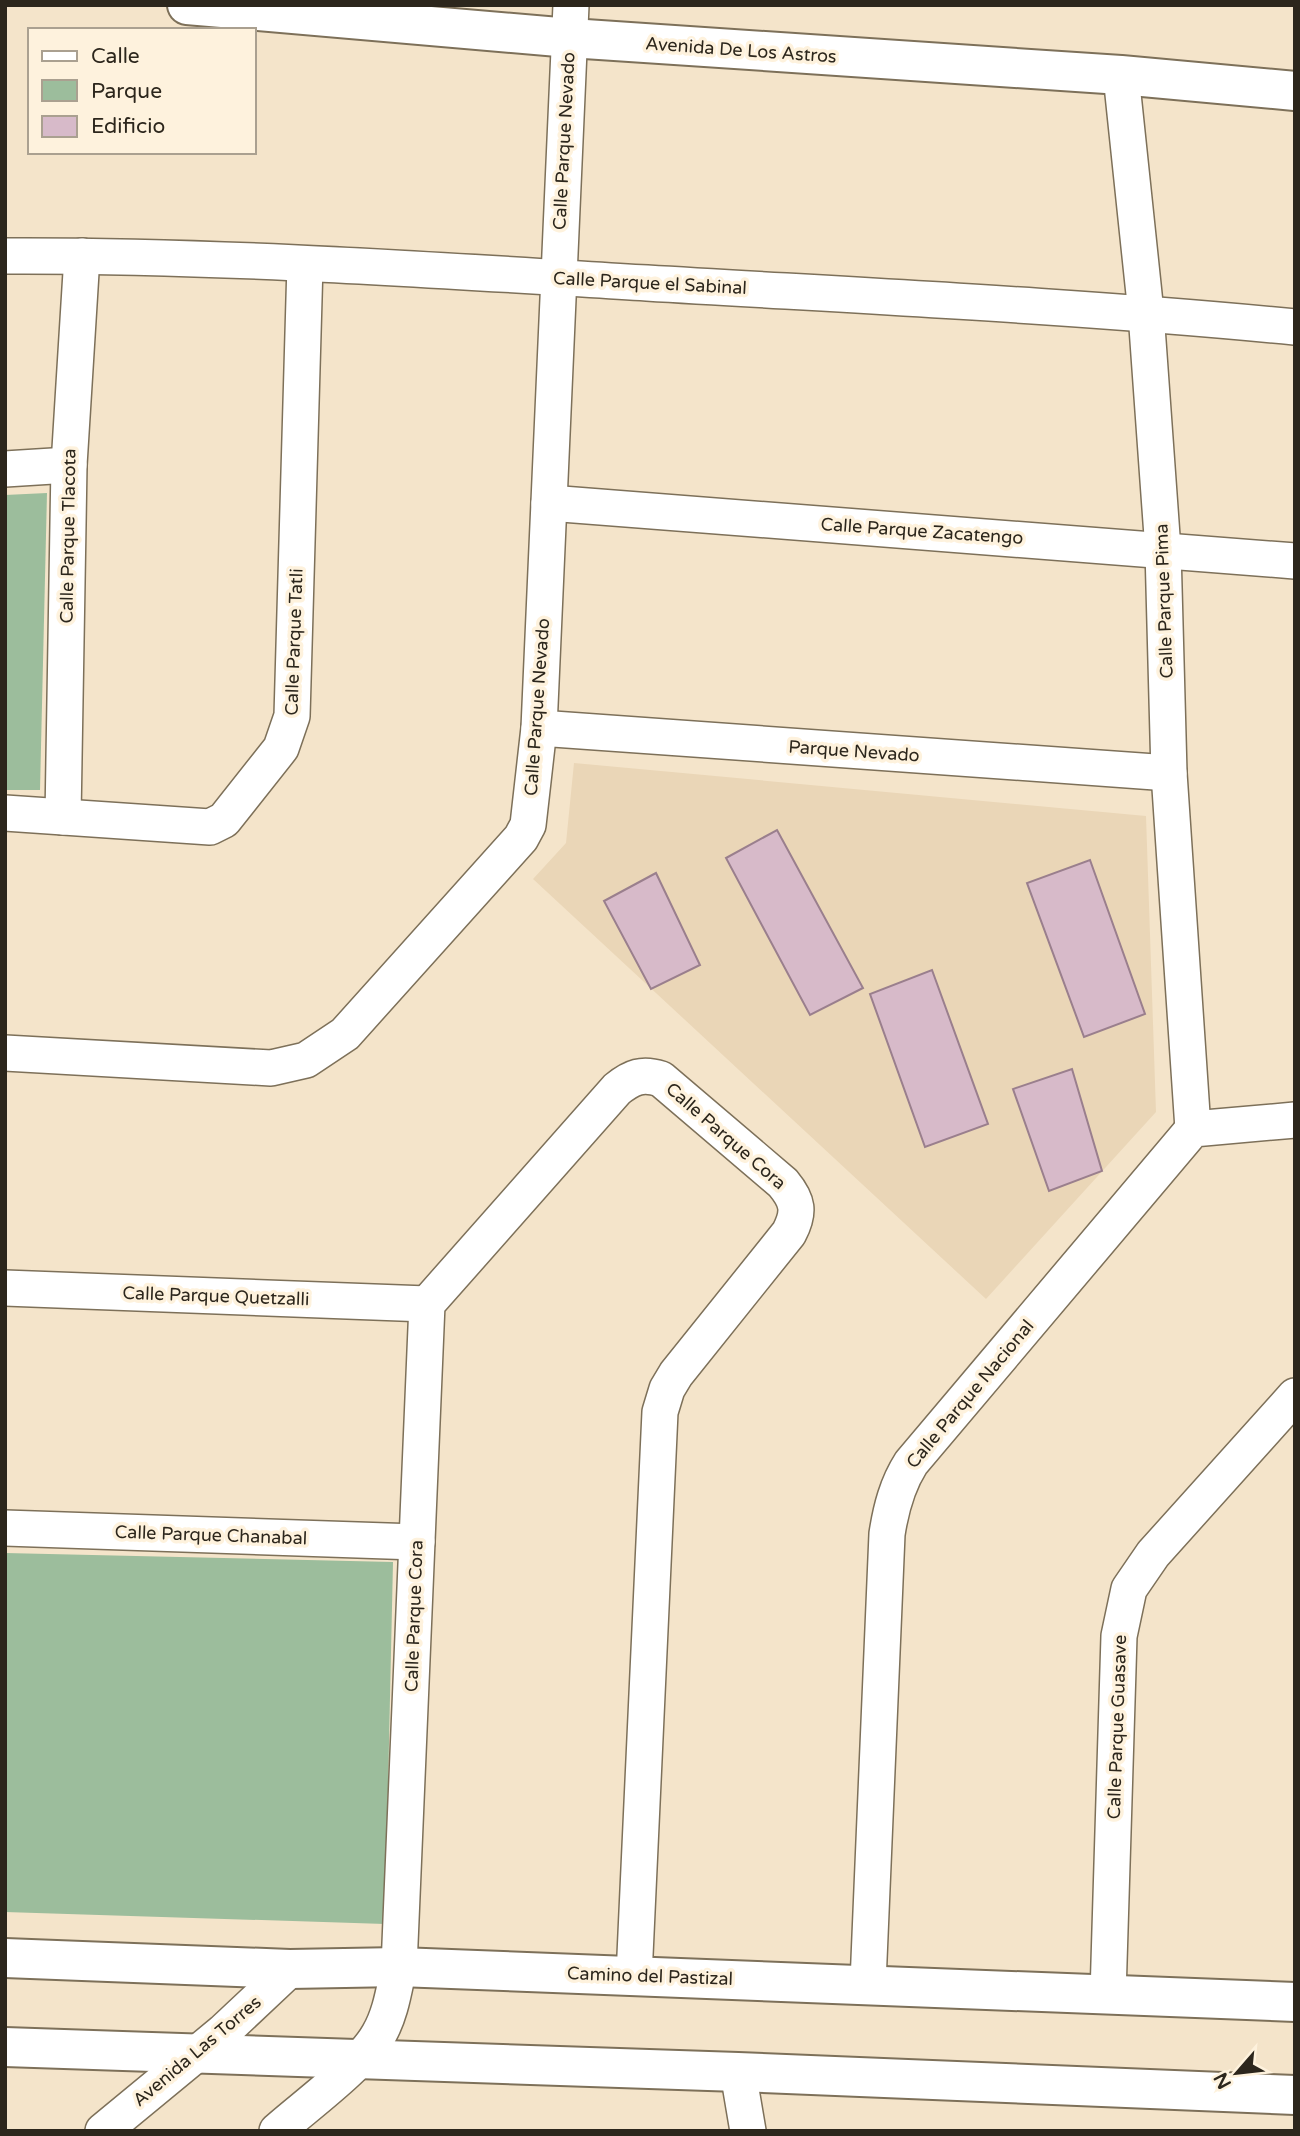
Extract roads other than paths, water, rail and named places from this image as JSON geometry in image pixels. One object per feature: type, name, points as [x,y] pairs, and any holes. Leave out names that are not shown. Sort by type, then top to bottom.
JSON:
[{"type":"street","name":"Avenida De Los Astros","points":[[187,5],[570,22],[1295,91]]},
{"type":"street","name":"Calle Parque Nevado","points":[[5,1053],[271,1068],[306,1060],[345,1034],[522,838],[528,825],[539,728],[570,22]]},
{"type":"street","name":"Calle Parque Pima","points":[[1121,75],[1146,313],[1163,550],[1169,774],[1193,1129]]},
{"type":"street","name":"Calle Parque el Sabinal","points":[[5,256],[305,264],[558,277],[1146,313],[1295,327]]},
{"type":"street","name":"Calle Parque Tlacota","points":[[63,817],[69,465],[82,256]]},
{"type":"street","name":"Calle Parque Tatli","points":[[5,813],[210,827],[224,820],[286,740],[292,716],[305,264]]},
{"type":"street","points":[[5,469],[69,465]]},
{"type":"street","name":"Calle Parque Zacatengo","points":[[549,502],[1295,561]]},
{"type":"street","name":"Parque Nevado","points":[[539,728],[1169,774]]},
{"type":"street","name":"Calle Parque Cora","points":[[399,1966],[427,1304],[617,1089],[634,1077],[649,1075],[661,1079],[783,1183],[796,1202],[796,1218],[789,1233],[676,1374],[667,1389],[660,1412],[634,1977]]},
{"type":"street","points":[[1193,1129],[1295,1120]]},
{"type":"street","name":"Calle Parque Nacional","points":[[869,1983],[887,1534],[891,1507],[902,1478],[911,1462],[1193,1129]]},
{"type":"street","name":"Calle Parque Quetzalli","points":[[5,1288],[427,1304]]},
{"type":"street","name":"Calle Parque Guasave","points":[[1108,1995],[1119,1636],[1129,1590],[1153,1554],[1295,1396]]},
{"type":"street","name":"Calle Parque Chanabal","points":[[5,1528],[417,1542]]},
{"type":"street","name":"Camino del Pastizal","points":[[5,1958],[290,1969],[399,1966],[1295,2002]]},
{"type":"street","points":[[277,2131],[357,2060],[378,2036],[388,2013],[399,1966]]},
{"type":"street","name":"Avenida Las Torres","points":[[103,2131],[243,2015],[290,1969]]},
{"type":"street","points":[[5,2047],[738,2072],[1295,2095]]},
{"type":"street","points":[[738,2072],[748,2131]]}]
